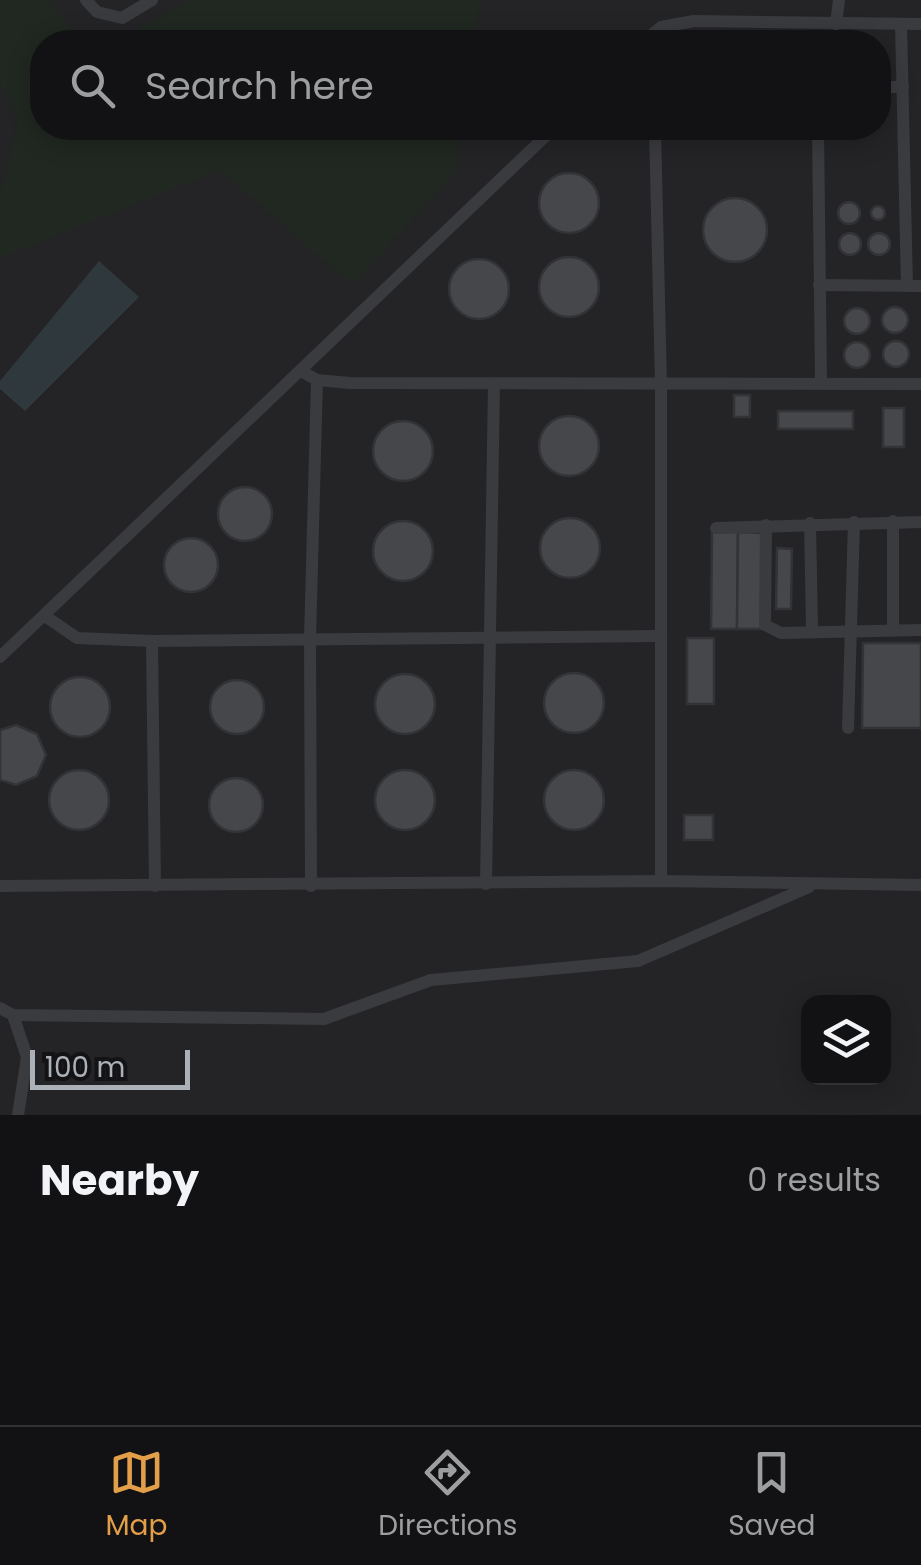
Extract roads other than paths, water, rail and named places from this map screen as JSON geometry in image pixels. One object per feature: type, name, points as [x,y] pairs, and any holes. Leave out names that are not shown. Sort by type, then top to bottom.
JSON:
[{"type":"lane","points":[[86,0],[97,12],[122,18],[152,0]]},
{"type":"lane","points":[[836,24],[838,0]]},
{"type":"lane","points":[[671,30],[694,20],[921,24]]},
{"type":"lane","points":[[818,24],[818,30]]},
{"type":"lane","points":[[820,285],[914,286],[914,160],[903,87],[901,24]]},
{"type":"lane","points":[[891,87],[903,87]]},
{"type":"lane","points":[[0,657],[541,140]]},
{"type":"lane","points":[[655,140],[661,384],[661,881]]},
{"type":"lane","points":[[818,140],[822,382]]},
{"type":"lane","points":[[301,370],[317,380],[494,384],[921,384]]},
{"type":"lane","points":[[311,886],[310,639],[317,380]]},
{"type":"lane","points":[[486,884],[494,384]]},
{"type":"lane","points":[[893,521],[893,629]]},
{"type":"lane","points":[[848,728],[854,522]]},
{"type":"lane","points":[[716,528],[921,522]]},
{"type":"lane","points":[[810,523],[812,629]]},
{"type":"lane","points":[[766,525],[765,625],[780,633],[812,629],[921,630]]},
{"type":"lane","points":[[45,616],[77,638],[152,641],[658,636]]},
{"type":"lane","points":[[152,641],[155,886]]},
{"type":"lane","points":[[0,886],[661,881],[921,885]]},
{"type":"lane","points":[[18,1115],[27,1057],[6,1012],[324,1019],[431,980],[638,960],[816,884]]}]
